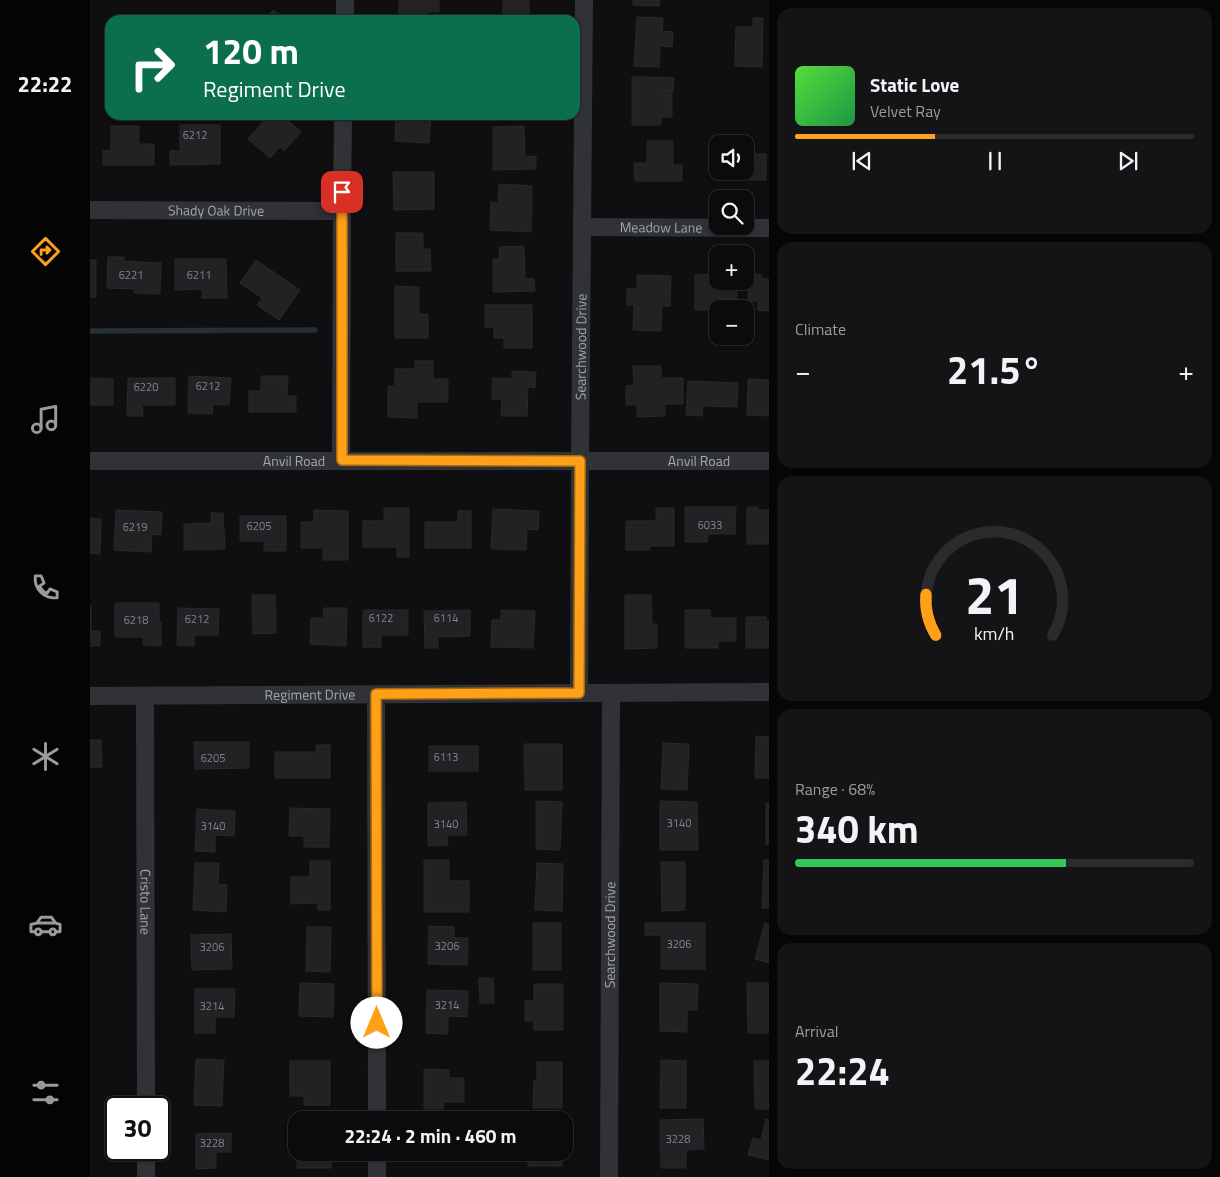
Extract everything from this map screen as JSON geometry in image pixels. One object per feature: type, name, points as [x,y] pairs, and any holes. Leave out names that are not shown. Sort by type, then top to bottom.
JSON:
[{"type":"street","points":[[345,15],[346,0]]},
{"type":"street","name":"Searchwood Drive","points":[[579,693],[584,0]]},
{"type":"street","points":[[342,460],[343,120]]},
{"type":"street","name":"Shady Oak Drive","points":[[90,210],[342,211]]},
{"type":"street","name":"Meadow Lane","points":[[582,227],[769,228]]},
{"type":"street","name":"Anvil Road","points":[[90,461],[769,461]]},
{"type":"street","name":"Regiment Drive","points":[[90,696],[769,692]]},
{"type":"street","name":"Searchwood Drive","points":[[609,1177],[611,693]]},
{"type":"street","points":[[376,694],[377,1111]]},
{"type":"street","name":"Cristo Lane","points":[[145,696],[146,1096]]},
{"type":"street","points":[[146,1161],[146,1177]]},
{"type":"street","points":[[377,1161],[378,1177]]},
{"type":"building","points":[[399,0],[439,0],[439,12],[427,12],[427,15],[399,15]]},
{"type":"building","points":[[503,0],[529,0],[529,15],[503,15]]},
{"type":"building","points":[[633,0],[660,0],[659,6],[633,5]]},
{"type":"building","points":[[273,10],[280,15],[270,15]]},
{"type":"building","points":[[637,17],[663,18],[662,31],[673,32],[672,47],[660,46],[659,67],[634,66]]},
{"type":"building","points":[[753,18],[763,18],[762,67],[735,66],[736,27],[753,27]]},
{"type":"building","points":[[632,77],[650,77],[650,91],[672,91],[672,117],[661,117],[661,125],[632,125]]},
{"type":"building","points":[[652,77],[674,78],[673,91],[651,89]]},
{"type":"building","points":[[265,120],[288,120],[301,132],[284,151],[280,147],[270,158],[248,139]]},
{"type":"building","points":[[396,120],[431,120],[429,143],[395,141]]},
{"type":"building","points":[[180,125],[220,125],[220,164],[170,165],[170,151],[180,151]]},
{"type":"building","points":[[111,126],[139,126],[139,144],[154,144],[154,165],[103,165],[103,151],[111,151]]},
{"type":"building","points":[[524,126],[525,157],[536,156],[536,169],[493,170],[493,127]]},
{"type":"building","points":[[647,141],[673,141],[673,165],[682,165],[682,181],[635,181],[634,163],[647,163]]},
{"type":"building","points":[[754,154],[766,154],[766,180],[754,180]]},
{"type":"building","points":[[393,172],[434,172],[434,209],[394,210]]},
{"type":"building","points":[[499,184],[532,186],[531,232],[490,230],[491,202],[498,203]]},
{"type":"building","points":[[396,233],[423,233],[423,249],[430,249],[431,271],[396,271]]},
{"type":"building","points":[[524,246],[525,279],[534,279],[535,291],[493,292],[493,259],[500,259],[499,247]]},
{"type":"building","points":[[108,257],[124,257],[124,261],[161,263],[160,294],[134,293],[134,289],[107,288]]},
{"type":"building","points":[[175,259],[226,259],[227,298],[202,298],[202,289],[175,290]]},
{"type":"building","points":[[90,260],[96,260],[96,297],[90,297]]},
{"type":"building","points":[[256,260],[300,290],[279,320],[257,305],[262,298],[240,283]]},
{"type":"building","points":[[709,274],[709,290],[737,290],[737,300],[709,300],[709,310],[695,310],[695,275]]},
{"type":"building","points":[[754,274],[769,279],[769,311],[758,310],[758,301],[748,300],[748,290],[754,290]]},
{"type":"building","points":[[637,275],[671,276],[670,306],[662,306],[661,331],[633,330],[634,305],[627,305],[627,289],[637,289]]},
{"type":"building","points":[[395,286],[419,287],[419,314],[428,314],[428,338],[395,338]]},
{"type":"building","points":[[485,305],[532,305],[532,348],[504,348],[504,338],[494,338],[494,327],[485,327]]},
{"type":"building","points":[[415,361],[433,361],[433,379],[448,379],[448,402],[417,402],[417,418],[388,417],[388,386],[395,386],[395,369],[415,369]]},
{"type":"building","points":[[633,366],[661,366],[661,378],[683,378],[683,404],[665,404],[665,416],[637,417],[637,405],[626,405],[626,386],[634,385]]},
{"type":"building","points":[[512,371],[536,372],[535,388],[528,387],[527,416],[501,416],[502,399],[492,399],[493,378],[512,379]]},
{"type":"building","points":[[189,376],[231,378],[229,405],[213,404],[212,414],[188,413]]},
{"type":"building","points":[[261,376],[288,376],[287,396],[296,396],[296,412],[249,412],[249,391],[261,391]]},
{"type":"building","points":[[90,378],[113,379],[113,405],[90,405]]},
{"type":"building","points":[[128,378],[175,378],[175,405],[142,405],[143,416],[127,416]]},
{"type":"building","points":[[748,379],[769,380],[769,416],[747,415]]},
{"type":"building","points":[[688,381],[738,383],[737,407],[703,406],[702,416],[686,415]]},
{"type":"building","points":[[685,507],[736,507],[735,534],[708,534],[707,542],[685,542]]},
{"type":"building","points":[[747,507],[769,510],[769,544],[747,544]]},
{"type":"building","points":[[384,508],[409,508],[409,557],[397,557],[397,547],[363,547],[363,521],[384,521]]},
{"type":"building","points":[[656,508],[674,508],[674,546],[650,546],[650,550],[626,550],[626,521],[656,521]]},
{"type":"building","points":[[493,509],[539,511],[538,530],[527,529],[526,550],[491,549]]},
{"type":"building","points":[[116,510],[162,512],[161,535],[152,534],[151,552],[114,550]]},
{"type":"building","points":[[314,510],[348,511],[348,560],[323,560],[323,548],[301,548],[301,522],[314,522]]},
{"type":"building","points":[[458,511],[471,511],[471,548],[425,548],[425,522],[458,522]]},
{"type":"building","points":[[211,513],[223,513],[225,549],[184,550],[184,524],[212,523]]},
{"type":"building","points":[[240,516],[286,516],[286,551],[264,551],[264,541],[240,541]]},
{"type":"building","points":[[90,518],[101,519],[100,554],[90,553]]},
{"type":"building","points":[[252,595],[275,595],[276,633],[253,634]]},
{"type":"building","points":[[625,595],[651,595],[652,624],[657,624],[657,648],[625,649]]},
{"type":"building","points":[[115,603],[159,603],[161,646],[143,645],[144,637],[115,637]]},
{"type":"building","points":[[90,606],[91,631],[100,631],[100,646],[90,646]]},
{"type":"building","points":[[178,608],[219,609],[218,635],[194,635],[194,646],[177,645]]},
{"type":"building","points":[[324,608],[347,608],[346,646],[310,644],[311,618],[323,618]]},
{"type":"building","points":[[363,610],[408,610],[408,635],[381,635],[381,647],[363,647]]},
{"type":"building","points":[[470,610],[470,636],[438,637],[438,648],[425,648],[424,611]]},
{"type":"building","points":[[501,610],[535,611],[533,648],[491,647],[492,620],[501,620]]},
{"type":"building","points":[[685,610],[710,610],[710,618],[736,618],[736,641],[718,641],[718,648],[685,648]]},
{"type":"building","points":[[746,617],[766,617],[766,621],[769,621],[769,648],[746,648]]},
{"type":"building","points":[[756,736],[769,737],[769,778],[755,778]]},
{"type":"building","points":[[90,740],[101,740],[102,767],[90,767]]},
{"type":"building","points":[[194,742],[249,742],[249,768],[195,769]]},
{"type":"building","points":[[663,743],[689,744],[687,790],[661,789]]},
{"type":"building","points":[[524,744],[562,744],[562,790],[525,790]]},
{"type":"building","points":[[316,745],[330,745],[330,778],[275,778],[275,752],[316,752]]},
{"type":"building","points":[[429,746],[478,746],[478,771],[429,771]]},
{"type":"building","points":[[536,801],[562,802],[560,850],[536,849]]},
{"type":"building","points":[[660,801],[697,802],[698,850],[660,850]]},
{"type":"building","points":[[466,802],[467,835],[447,835],[448,845],[428,846],[428,803]]},
{"type":"building","points":[[766,803],[769,803],[769,844],[766,845]]},
{"type":"building","points":[[290,808],[330,809],[329,847],[304,847],[304,836],[289,836]]},
{"type":"building","points":[[197,809],[235,811],[234,836],[215,835],[215,852],[195,851]]},
{"type":"building","points":[[424,860],[449,860],[449,881],[469,881],[469,912],[424,912]]},
{"type":"building","points":[[764,860],[769,860],[769,908],[762,908]]},
{"type":"building","points":[[310,861],[330,861],[330,910],[318,910],[318,903],[291,904],[291,877],[310,877]]},
{"type":"building","points":[[661,862],[685,862],[685,910],[662,911]]},
{"type":"building","points":[[195,863],[219,863],[218,884],[227,885],[226,912],[193,910]]},
{"type":"building","points":[[537,863],[563,864],[562,911],[535,910]]},
{"type":"building","points":[[533,923],[561,923],[561,970],[533,970]]},
{"type":"building","points":[[645,923],[705,923],[705,969],[661,969],[661,935],[645,935]]},
{"type":"building","points":[[765,923],[769,924],[769,963],[755,959]]},
{"type":"building","points":[[429,926],[454,927],[454,938],[468,938],[467,965],[428,964]]},
{"type":"building","points":[[307,927],[331,927],[330,972],[306,971]]},
{"type":"building","points":[[231,934],[232,969],[192,970],[191,935]]},
{"type":"building","points":[[479,978],[493,978],[494,1003],[480,1003]]},
{"type":"building","points":[[300,983],[334,984],[333,1017],[299,1016]]},
{"type":"building","points":[[660,983],[698,984],[697,1010],[687,1010],[687,1032],[660,1031]]},
{"type":"building","points":[[747,983],[769,983],[769,1033],[748,1033]]},
{"type":"building","points":[[534,984],[563,984],[563,1030],[534,1030],[534,1021],[525,1021],[525,1001],[534,1001]]},
{"type":"building","points":[[195,989],[235,989],[234,1017],[215,1017],[215,1033],[195,1033]]},
{"type":"building","points":[[427,990],[468,991],[467,1017],[448,1016],[448,1034],[426,1033]]},
{"type":"building","points":[[196,1059],[224,1060],[222,1106],[194,1105]]},
{"type":"building","points":[[661,1060],[686,1061],[686,1108],[660,1108]]},
{"type":"building","points":[[290,1061],[330,1061],[330,1105],[304,1105],[304,1096],[290,1096]]},
{"type":"building","points":[[754,1061],[769,1061],[769,1109],[755,1109]]},
{"type":"building","points":[[537,1062],[562,1062],[562,1108],[533,1108],[534,1080],[537,1080]]},
{"type":"building","points":[[424,1069],[449,1070],[449,1078],[464,1078],[464,1102],[444,1102],[443,1109],[424,1109]]},
{"type":"building","points":[[703,1119],[704,1149],[686,1150],[686,1168],[661,1168],[660,1120]]},
{"type":"building","points":[[766,1119],[769,1120],[769,1160],[748,1155],[753,1138],[761,1140]]},
{"type":"building","points":[[231,1133],[231,1152],[216,1152],[216,1168],[196,1169],[196,1134]]},
{"type":"building","points":[[297,1161],[331,1161],[331,1168],[297,1168]]},
{"type":"building","points":[[528,1161],[562,1161],[562,1166],[528,1166]]},
{"type":"waterway","points":[[90,331],[315,330]]},
{"type":"route","points":[[342,192],[342,460],[580,461],[579,693],[376,694],[377,1023]]}]
